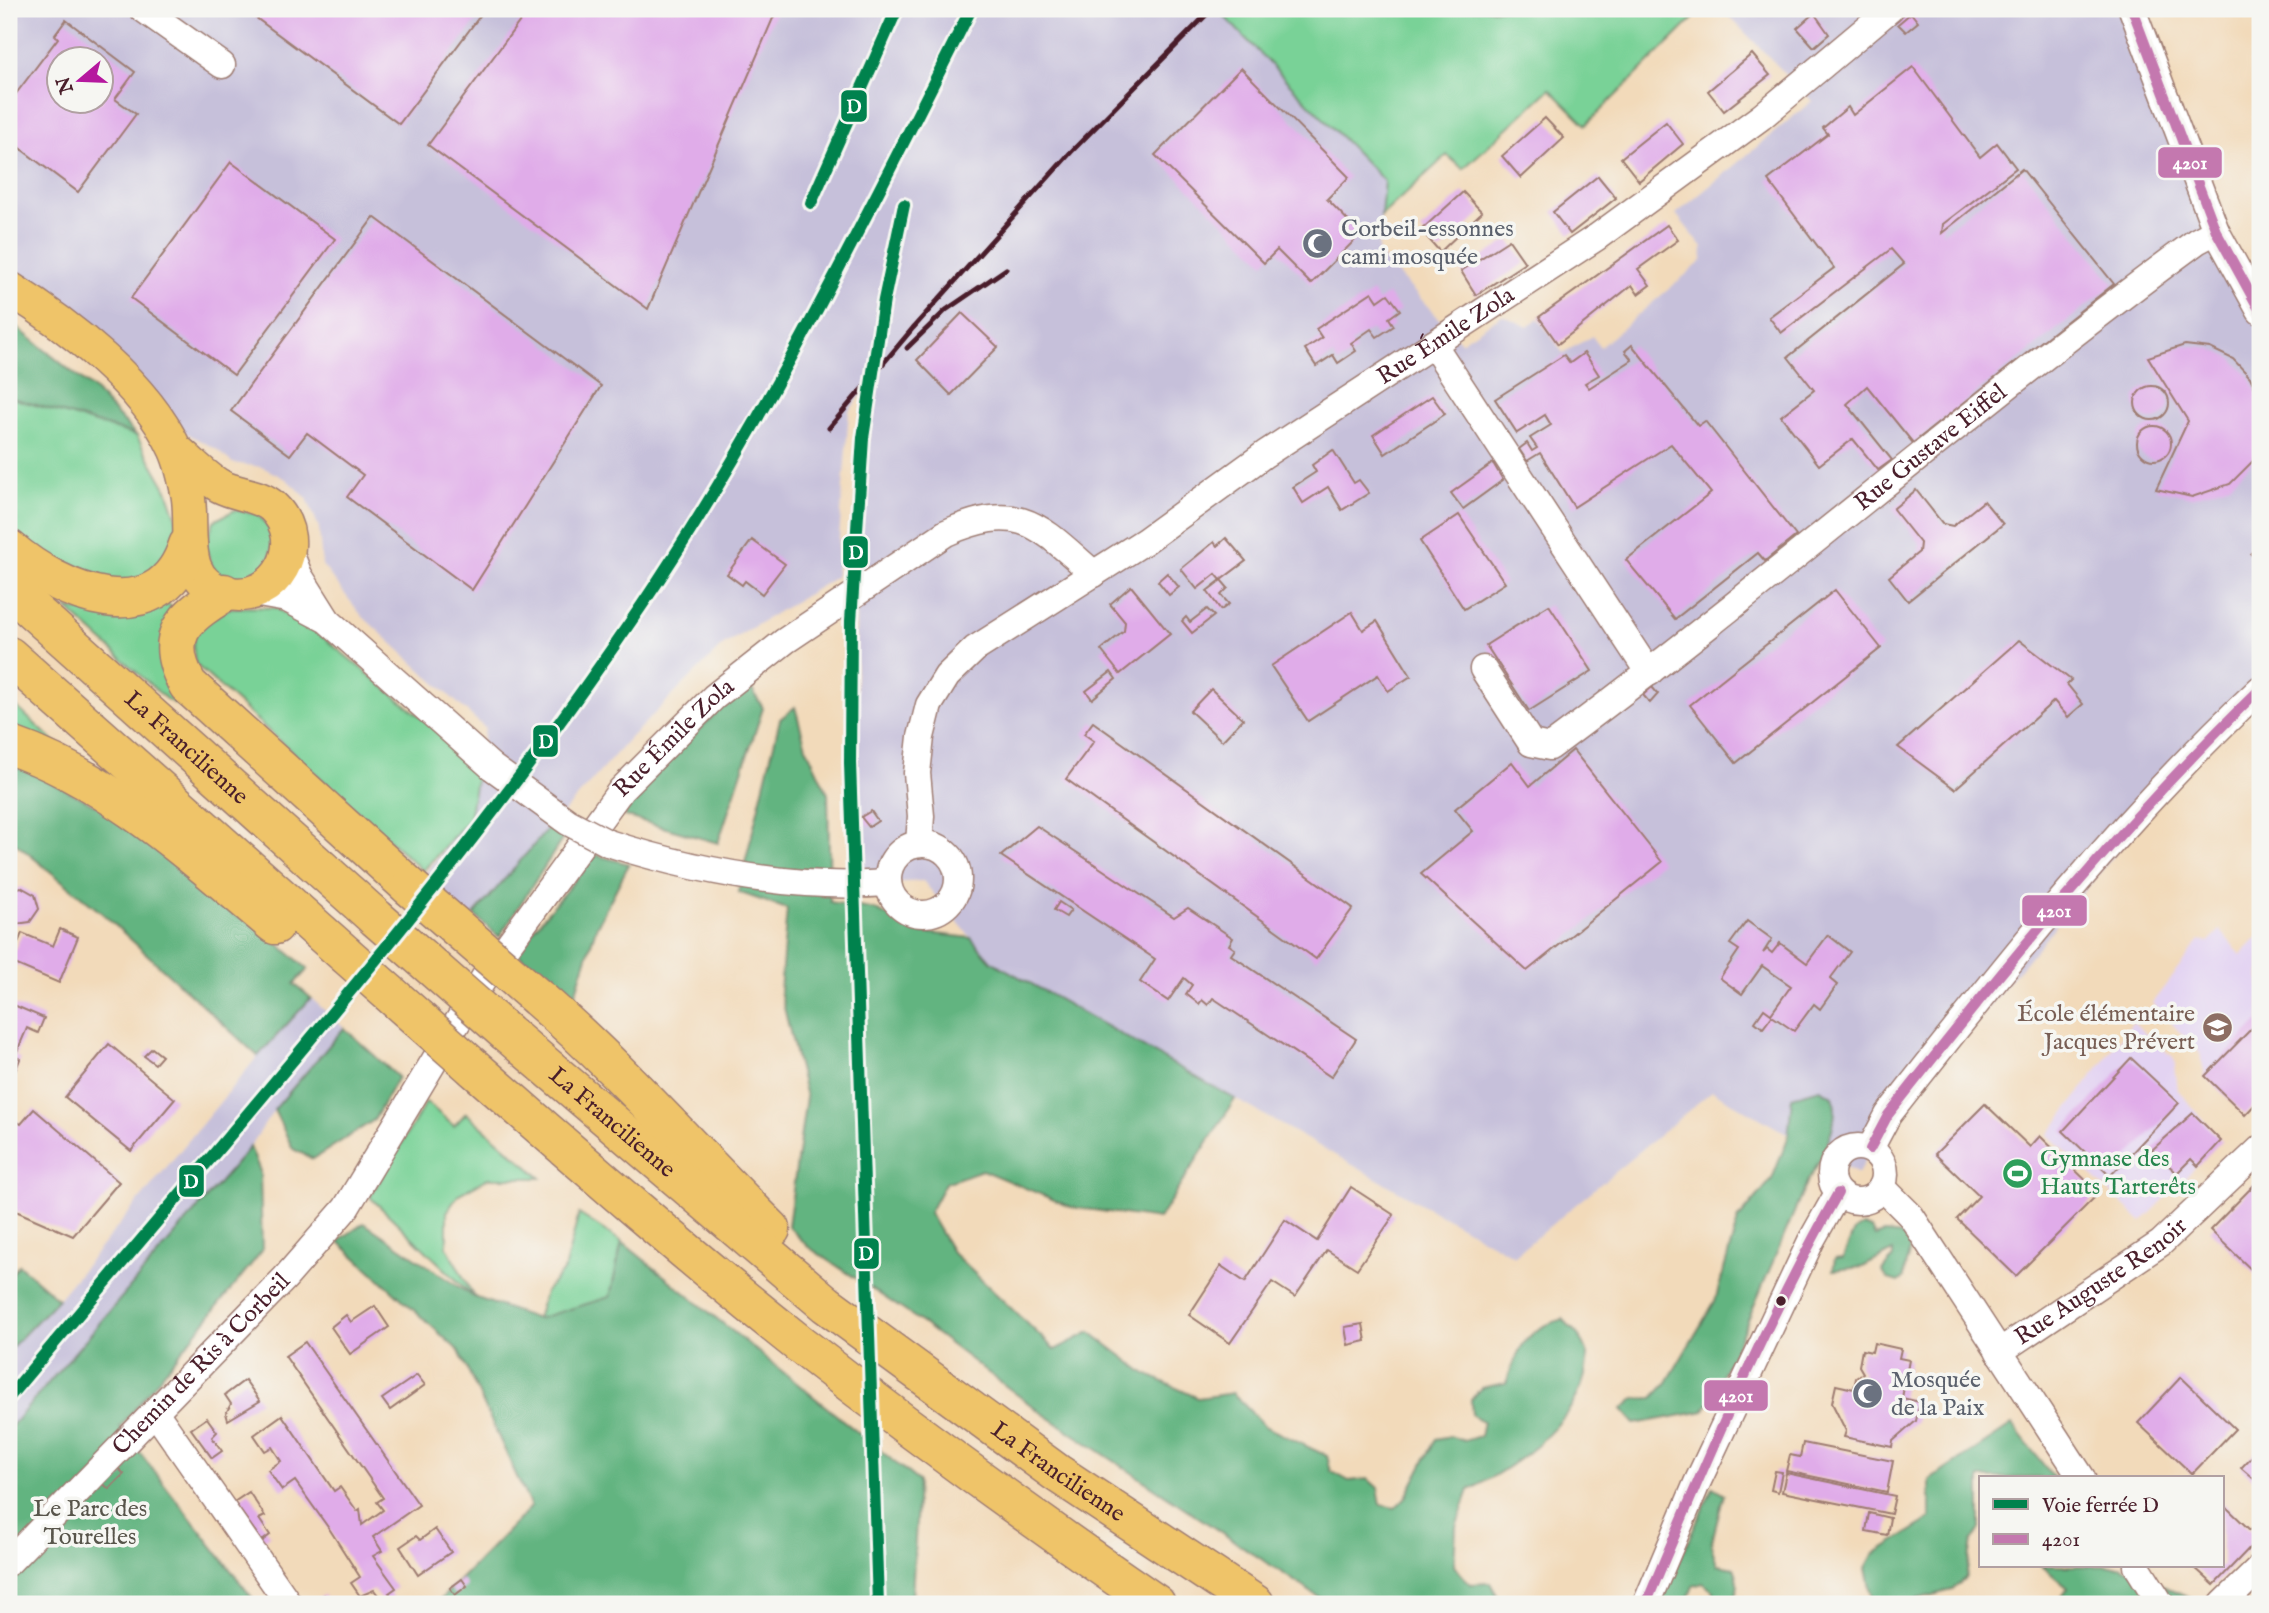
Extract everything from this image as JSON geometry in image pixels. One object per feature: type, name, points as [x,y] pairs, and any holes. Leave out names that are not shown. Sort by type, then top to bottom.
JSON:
[{"type":"highway","points":[[9,549],[31,568],[63,586],[84,594],[125,598],[141,595],[169,579],[181,566],[190,537]]},
{"type":"highway","name":"La Francilienne","points":[[9,589],[507,1033],[826,1304],[1057,1473],[1255,1604]]},
{"type":"highway","points":[[238,593],[195,610],[180,630],[176,657],[188,685],[410,887],[584,1037],[708,1167],[922,1372]]},
{"type":"highway","name":"La Francilienne","points":[[9,656],[474,1069],[634,1207],[797,1341],[1016,1507],[1156,1604]]},
{"type":"highway","points":[[9,745],[72,770],[104,790],[160,830],[295,941],[345,954]]},
{"type":"main road","points":[[9,288],[84,341],[125,380],[175,449],[219,485],[258,498],[272,506],[285,526],[289,550],[278,577],[238,593],[198,575],[191,561],[188,495],[175,449]]},
{"type":"main road","points":[[190,537],[196,517],[216,499],[242,494]]},
{"type":"street","points":[[143,9],[222,65]]},
{"type":"street","name":"Rue Émile Zola","points":[[919,844],[921,816],[918,773],[921,737],[929,705],[947,676],[975,649],[1094,575],[1265,454],[1597,237],[1761,117],[1890,9]]},
{"type":"street","points":[[2132,9],[2216,231],[2260,311]]},
{"type":"street","name":"Rue Gustave Eiffel","points":[[1483,669],[1531,743],[1550,747],[1649,673],[2055,348],[2187,249],[2216,231]]},
{"type":"street","points":[[1433,344],[1649,673]]},
{"type":"street","name":"Rue Émile Zola","points":[[377,1153],[484,978],[621,790],[714,697],[785,641],[946,533],[974,521],[998,517],[1024,520],[1048,533],[1094,575]]},
{"type":"street","points":[[289,550],[299,575],[327,620]]},
{"type":"street","points":[[238,593],[286,599],[327,620],[492,767],[568,822],[608,843],[662,860],[726,874],[817,885],[888,883]]},
{"type":"street","points":[[1870,1149],[1888,1115],[2060,903],[2167,780],[2260,689]]},
{"type":"street","points":[[919,844],[939,847],[953,859],[959,882],[955,895],[946,906],[934,913],[910,912],[899,905],[888,883],[891,864],[900,852],[919,844]]},
{"type":"street","points":[[1852,1146],[1870,1149],[1882,1161],[1885,1179],[1882,1187],[1867,1200],[1846,1199],[1838,1193],[1830,1175],[1836,1156],[1852,1146]]},
{"type":"street","name":"Rue Auguste Renoir","points":[[1999,1352],[2161,1242],[2259,1150]]},
{"type":"street","name":"Chemin de Ris à Corbeil","points":[[9,1562],[285,1278],[346,1208],[377,1153]]},
{"type":"street","points":[[1882,1187],[1912,1216],[2081,1476]]},
{"type":"street","points":[[1646,1604],[1702,1471],[1811,1241],[1838,1193]]},
{"type":"street","points":[[155,1412],[289,1604]]},
{"type":"street","points":[[2223,1604],[2260,1567]]},
{"type":"street","points":[[2138,1568],[2161,1604]]},
{"type":"shaded area","points":[[9,9],[1222,9],[1220,11],[1384,181],[1378,253],[1461,342],[1502,315],[1528,327],[1538,318],[1563,353],[1592,336],[1600,347],[1702,261],[1703,248],[1676,214],[1812,101],[1722,9],[2132,9],[2260,311],[2260,689],[2226,721],[1870,1149],[1858,1174],[1712,1091],[1514,1256],[991,961],[923,881],[858,885],[856,620],[864,479],[876,377],[849,411],[836,577],[722,646],[631,737],[451,939],[405,899],[469,819],[485,728],[362,616],[322,565],[319,528],[307,498],[286,479],[262,467],[232,463],[216,449],[153,415],[9,288]]},
{"type":"shaded area","name":"École élémentaire Jacques Prévert","points":[[2220,930],[2241,955],[2260,935],[2260,1099],[2246,1114],[2205,1076],[2200,1053],[2152,1003],[2200,940],[2208,943]]},
{"type":"shaded area","points":[[311,998],[344,1028],[274,1110],[250,1147],[9,1429],[9,1350],[58,1299],[258,1056]]},
{"type":"shaded area","points":[[2133,1022],[2174,1058],[2178,1090],[2221,1141],[2142,1222],[2048,1135]]},
{"type":"green space","points":[[1703,9],[1586,125],[1550,89],[1463,169],[1447,155],[1381,216],[1384,181],[1219,11]]},
{"type":"green space","points":[[9,321],[93,389],[136,435],[9,397]]},
{"type":"green space","points":[[9,397],[136,435],[167,490],[178,522],[171,554],[140,579],[109,583],[34,550],[9,528]]},
{"type":"green space","points":[[235,510],[258,514],[274,533],[269,566],[241,581],[219,574],[212,566],[205,544],[214,521]]},
{"type":"green space","points":[[161,597],[177,613],[186,708],[167,700],[66,608],[87,612]]},
{"type":"green space","points":[[230,608],[275,608],[314,630],[479,764],[469,819],[423,871],[195,664],[193,645],[196,627]]},
{"type":"green space","points":[[751,688],[763,708],[718,843],[624,816],[638,793],[735,693]]},
{"type":"green space","points":[[9,700],[72,758],[9,735]]},
{"type":"green space","points":[[795,707],[806,747],[828,794],[830,902],[876,910],[919,932],[971,938],[991,961],[1235,1099],[1159,1219],[1071,1207],[982,1170],[945,1183],[929,1213],[952,1252],[1055,1350],[1090,1332],[1146,1374],[1198,1398],[1233,1393],[1264,1426],[1327,1456],[1331,1471],[1349,1481],[1368,1479],[1378,1488],[1381,1505],[1395,1508],[1406,1497],[1436,1439],[1450,1436],[1464,1441],[1480,1436],[1483,1421],[1472,1415],[1471,1400],[1481,1388],[1506,1383],[1515,1359],[1532,1335],[1550,1323],[1563,1319],[1578,1335],[1587,1354],[1584,1377],[1576,1398],[1547,1436],[1508,1467],[1469,1490],[1456,1527],[1454,1566],[1470,1584],[1490,1583],[1502,1604],[1329,1604],[1039,1411],[914,1317],[807,1246],[788,1226],[806,1097],[780,991],[787,909],[738,892],[780,719]]},
{"type":"green space","points":[[9,760],[140,828],[308,969],[294,984],[311,998],[258,1056],[103,914],[9,838]]},
{"type":"green space","points":[[550,826],[565,835],[499,937],[474,915]]},
{"type":"green space","points":[[596,855],[629,864],[596,928],[573,1001],[515,951]]},
{"type":"green space","points":[[344,1028],[398,1077],[374,1120],[313,1159],[293,1149],[274,1110]]},
{"type":"green space","points":[[1820,1089],[1833,1096],[1835,1106],[1829,1140],[1808,1180],[1741,1336],[1704,1411],[1635,1424],[1622,1409],[1634,1399],[1653,1398],[1666,1384],[1715,1301],[1738,1220],[1772,1179],[1788,1138],[1792,1097]]},
{"type":"green space","points":[[426,1102],[454,1126],[466,1113],[541,1178],[488,1178],[459,1194],[447,1212],[447,1247],[474,1297],[370,1197]]},
{"type":"green space","name":"Le Parc des Tourelles","points":[[250,1147],[260,1171],[262,1251],[120,1427],[257,1604],[9,1604],[9,1429]]},
{"type":"green space","points":[[579,1214],[622,1242],[610,1297],[537,1319],[545,1292],[564,1270]]},
{"type":"green space","points":[[364,1223],[474,1297],[537,1319],[610,1297],[622,1242],[918,1481],[912,1599],[918,1604],[442,1604],[439,1601],[531,1507],[459,1351],[338,1241]]},
{"type":"green space","points":[[1863,1226],[1871,1229],[1875,1236],[1884,1233],[1904,1235],[1909,1251],[1904,1278],[1898,1282],[1888,1279],[1882,1271],[1893,1258],[1893,1251],[1863,1267],[1833,1270],[1835,1259],[1843,1258],[1854,1231]]},
{"type":"green space","points":[[19,1265],[58,1299],[9,1350],[9,1277]]},
{"type":"green space","points":[[2012,1425],[2052,1476],[1979,1476],[1979,1530],[1972,1541],[1966,1577],[1952,1590],[1917,1599],[1914,1604],[1873,1604],[1866,1568],[1873,1555],[1930,1519],[1930,1480]]},
{"type":"green space","points":[[1713,1487],[1724,1494],[1711,1545],[1717,1565],[1734,1568],[1738,1583],[1735,1595],[1730,1604],[1715,1604],[1713,1591],[1703,1583],[1693,1586],[1686,1604],[1659,1604]]},
{"type":"green space","points":[[2044,1568],[2125,1568],[2201,1604],[2057,1604],[2068,1588]]},
{"type":"building","points":[[244,9],[485,9],[399,124]]},
{"type":"building","points":[[529,9],[777,9],[648,309],[428,145]]},
{"type":"building","points":[[1814,13],[1829,34],[1814,47],[1797,28]]},
{"type":"building","points":[[1911,13],[1918,22],[1906,32],[1898,24]]},
{"type":"building","points":[[66,20],[100,46],[52,46],[58,38],[55,35]]},
{"type":"building","points":[[46,54],[46,116],[116,116],[116,100],[136,114],[78,192],[9,140],[9,103]]},
{"type":"building","points":[[1752,54],[1770,75],[1724,111],[1708,91]]},
{"type":"building","points":[[116,58],[135,72],[116,98]]},
{"type":"building","points":[[1913,67],[1980,157],[1997,143],[2016,168],[1943,224],[1942,233],[2022,169],[2114,284],[1913,443],[1867,386],[1847,404],[1892,460],[1878,470],[1853,439],[1819,465],[1781,416],[1814,390],[1788,357],[1904,264],[1891,249],[1781,333],[1769,317],[1834,268],[1768,180],[1828,134],[1823,128],[1848,107],[1853,115]]},
{"type":"building","points":[[1241,68],[1349,177],[1327,199],[1361,234],[1311,284],[1277,250],[1264,263],[1155,155]]},
{"type":"building","points":[[1545,118],[1564,138],[1521,178],[1502,156]]},
{"type":"building","points":[[1666,122],[1683,144],[1639,181],[1621,158]]},
{"type":"building","points":[[231,162],[335,239],[234,375],[131,298]]},
{"type":"building","points":[[1598,176],[1616,198],[1570,234],[1553,212]]},
{"type":"building","points":[[1463,192],[1482,212],[1440,252],[1421,230]]},
{"type":"building","points":[[374,217],[601,386],[472,590],[347,497],[363,475],[307,433],[290,455],[231,411]]},
{"type":"building","points":[[1667,225],[1678,240],[1638,269],[1650,285],[1638,294],[1632,285],[1558,344],[1539,317]]},
{"type":"building","points":[[1509,240],[1525,263],[1476,295],[1461,271]]},
{"type":"building","points":[[1372,292],[1378,301],[1388,294],[1400,310],[1389,318],[1394,326],[1377,337],[1371,329],[1351,343],[1356,351],[1338,363],[1333,355],[1316,366],[1305,349],[1322,338],[1316,329]]},
{"type":"building","points":[[962,313],[998,347],[951,395],[917,360]]},
{"type":"building","points":[[1632,345],[1698,426],[1705,421],[1796,536],[1765,561],[1758,553],[1675,619],[1626,560],[1711,493],[1671,444],[1574,507],[1540,453],[1527,461],[1519,449],[1527,443],[1532,451],[1537,448],[1530,438],[1551,425],[1545,415],[1517,433],[1495,399],[1564,355],[1570,363],[1584,353],[1599,375],[1585,383],[1589,388],[1632,360],[1625,351]]},
{"type":"building","points":[[2185,345],[2210,348],[2233,359],[2250,377],[2260,398],[2260,444],[2253,461],[2230,484],[2192,497],[2156,489],[2188,421],[2148,357]]},
{"type":"building","points":[[2152,386],[2164,391],[2169,403],[2164,415],[2152,420],[2140,415],[2135,403],[2140,391]]},
{"type":"building","points":[[1432,396],[1445,414],[1385,454],[1373,435]]},
{"type":"building","points":[[2154,426],[2166,431],[2171,443],[2166,455],[2154,460],[2142,455],[2137,443],[2142,431]]},
{"type":"building","points":[[1333,450],[1354,483],[1359,480],[1369,493],[1342,510],[1328,487],[1303,503],[1293,487],[1316,472],[1312,465]]},
{"type":"building","points":[[1493,463],[1503,480],[1463,509],[1451,493]]},
{"type":"building","points":[[1916,490],[1943,524],[1953,526],[1984,501],[2003,524],[1908,601],[1889,577],[1919,552],[1920,543],[1893,509]]},
{"type":"building","points":[[1459,515],[1505,583],[1464,609],[1420,541]]},
{"type":"building","points":[[1226,538],[1246,561],[1221,580],[1216,574],[1197,589],[1181,569],[1214,542],[1217,546]]},
{"type":"building","points":[[752,540],[785,564],[762,594],[745,581],[742,585],[727,574]]},
{"type":"building","points":[[2260,545],[2260,564],[2251,554]]},
{"type":"building","points":[[1167,573],[1179,587],[1169,595],[1158,581]]},
{"type":"building","points":[[1221,580],[1228,588],[1221,595],[1229,604],[1221,610],[1207,591]]},
{"type":"building","points":[[1131,586],[1170,634],[1120,674],[1101,650],[1124,631],[1125,622],[1110,604]]},
{"type":"building","points":[[1835,590],[1881,648],[1736,763],[1690,705]]},
{"type":"building","points":[[1549,605],[1592,671],[1529,711],[1486,645]]},
{"type":"building","points":[[1207,609],[1214,616],[1192,633],[1182,621],[1186,617],[1190,622]]},
{"type":"building","points":[[1352,612],[1363,630],[1377,621],[1411,676],[1388,691],[1378,675],[1308,721],[1271,666]]},
{"type":"building","points":[[2019,640],[2071,680],[2067,684],[2083,704],[2068,717],[2054,701],[1955,789],[1898,747]]},
{"type":"building","points":[[1111,672],[1116,679],[1092,699],[1086,691]]},
{"type":"building","points":[[1652,687],[1658,694],[1650,703],[1643,695]]},
{"type":"building","points":[[1211,689],[1243,719],[1222,741],[1190,711]]},
{"type":"building","points":[[1093,722],[1353,908],[1316,959],[1066,779],[1094,741],[1084,734]]},
{"type":"building","points":[[1573,750],[1662,862],[1527,971],[1421,874],[1473,831],[1455,809],[1512,762],[1530,786]]},
{"type":"building","points":[[871,811],[878,821],[869,827],[861,817]]},
{"type":"building","points":[[1037,826],[1174,917],[1188,908],[1233,938],[1229,945],[1235,949],[1231,955],[1356,1039],[1331,1077],[1213,998],[1208,1005],[1202,1000],[1199,1004],[1186,994],[1192,985],[1184,978],[1168,1001],[1140,982],[1155,959],[1001,856]]},
{"type":"building","points":[[21,887],[35,895],[39,909],[30,922],[16,924],[9,921],[9,891]]},
{"type":"building","points":[[1059,902],[1071,910],[1066,917],[1054,910]]},
{"type":"building","points":[[1747,921],[1772,939],[1763,953],[1767,949],[1772,953],[1780,943],[1807,963],[1828,935],[1850,952],[1830,979],[1837,985],[1820,1009],[1814,1004],[1794,1031],[1772,1016],[1763,1028],[1755,1022],[1764,1009],[1771,1014],[1791,986],[1762,966],[1742,994],[1720,978],[1739,950],[1730,944]]},
{"type":"building","points":[[60,929],[78,937],[59,983],[10,962],[22,933],[53,946]]},
{"type":"building","points":[[9,1003],[44,1018],[38,1033],[27,1028],[15,1056],[20,1059],[9,1087]]},
{"type":"building","points":[[2260,1020],[2260,1099],[2245,1115],[2205,1076]]},
{"type":"building","points":[[109,1044],[175,1099],[131,1151],[65,1097]]},
{"type":"building","points":[[152,1048],[162,1056],[155,1064],[144,1056]]},
{"type":"building","points":[[2131,1058],[2179,1103],[2110,1176],[2063,1131]]},
{"type":"building","name":"Gymnase des Hauts Tarterêts","points":[[1985,1104],[2030,1147],[2040,1136],[2099,1193],[2016,1276],[1957,1219],[1979,1196],[1935,1154]]},
{"type":"building","points":[[34,1109],[119,1182],[73,1236],[9,1208],[9,1118],[21,1124]]},
{"type":"building","points":[[2193,1113],[2221,1141],[2198,1166],[2191,1159],[2177,1173],[2152,1150]]},
{"type":"building","points":[[2256,1183],[2260,1187],[2260,1278],[2210,1230]]},
{"type":"building","points":[[1351,1187],[1394,1215],[1357,1269],[1327,1250],[1295,1297],[1272,1282],[1230,1343],[1189,1315],[1221,1266],[1245,1282],[1285,1220],[1317,1241]]},
{"type":"building","points":[[375,1306],[389,1327],[350,1354],[331,1327],[346,1315],[351,1322]]},
{"type":"building","points":[[1363,1324],[1366,1341],[1348,1345],[1345,1327]]},
{"type":"building","points":[[305,1342],[419,1505],[373,1537],[382,1551],[373,1556],[396,1588],[389,1593],[398,1604],[385,1604],[374,1590],[360,1596],[351,1583],[360,1577],[330,1530],[295,1481],[282,1490],[268,1470],[281,1461],[272,1447],[265,1451],[254,1435],[282,1415],[334,1491],[340,1487],[357,1511],[360,1509],[362,1525],[383,1510],[377,1502],[383,1498],[285,1356]]},
{"type":"building","name":"Mosquée de la Paix","points":[[1874,1343],[1901,1349],[1899,1358],[1909,1360],[1906,1376],[1899,1380],[1904,1387],[1902,1398],[1920,1402],[1916,1421],[1893,1441],[1892,1447],[1844,1437],[1846,1431],[1832,1403],[1836,1385],[1854,1389],[1856,1378],[1863,1373],[1859,1366],[1862,1350],[1872,1352]]},
{"type":"building","points":[[417,1375],[425,1385],[390,1410],[382,1399]]},
{"type":"building","points":[[2181,1377],[2235,1429],[2192,1474],[2138,1423]]},
{"type":"building","points":[[245,1380],[260,1401],[228,1420],[226,1413],[231,1404],[225,1395]]},
{"type":"building","points":[[207,1418],[217,1432],[212,1437],[222,1451],[212,1458],[191,1429]]},
{"type":"building","points":[[1803,1443],[1893,1461],[1887,1492],[1786,1471],[1790,1455],[1800,1457]]},
{"type":"building","points":[[2260,1448],[2260,1477],[2256,1481],[2241,1468]]},
{"type":"building","points":[[121,1464],[118,1468],[124,1474],[109,1489],[97,1478]]},
{"type":"building","points":[[1775,1471],[1782,1472],[1778,1492],[1771,1490]]},
{"type":"building","points":[[1786,1473],[1895,1496],[1891,1514],[1782,1492]]},
{"type":"building","points":[[249,1492],[265,1516],[259,1519],[270,1535],[262,1541],[234,1502]]},
{"type":"building","points":[[2224,1505],[2250,1530],[2260,1520],[2260,1541],[2258,1539],[2214,1585],[2195,1568],[2224,1568]]},
{"type":"building","points":[[1869,1513],[1890,1518],[1887,1535],[1866,1531]]},
{"type":"building","points":[[435,1529],[451,1552],[418,1575],[400,1547],[416,1536],[420,1540]]},
{"type":"building","points":[[462,1579],[467,1586],[455,1595],[450,1588]]},
{"type":"building","points":[[324,1595],[336,1604],[316,1604],[314,1601]]},
{"type":"railway","points":[[829,428],[913,328],[1071,152],[1212,9]]},
{"type":"railway","points":[[907,348],[946,310],[1006,269]]},
{"type":"rail line","name":"D","points":[[811,203],[897,9]]},
{"type":"rail line","name":"D","points":[[9,1397],[336,1009],[416,910],[570,709],[688,534],[775,387],[816,313],[971,9]]},
{"type":"rail line","name":"D","points":[[878,1604],[850,763],[851,621],[863,438],[884,300],[904,205]]},
{"type":"transit line","name":"4201","points":[[2132,9],[2216,231],[2260,311]]},
{"type":"transit line","name":"4201","points":[[1870,1149],[1888,1115],[1976,1004],[2067,896],[2161,790],[2260,689]]},
{"type":"transit line","name":"4201","points":[[1646,1604],[1760,1344],[1838,1193]]},
{"type":"place","name":"Corbeil-essonnes cami mosquée","points":[[1318,243]]},
{"type":"place","name":"École élémentaire Jacques Prévert","points":[[2218,1028]]},
{"type":"place","name":"Gymnase des Hauts Tarterêts","points":[[2017,1173]]},
{"type":"place","name":"Mosquée de la Paix","points":[[1868,1394]]}]
